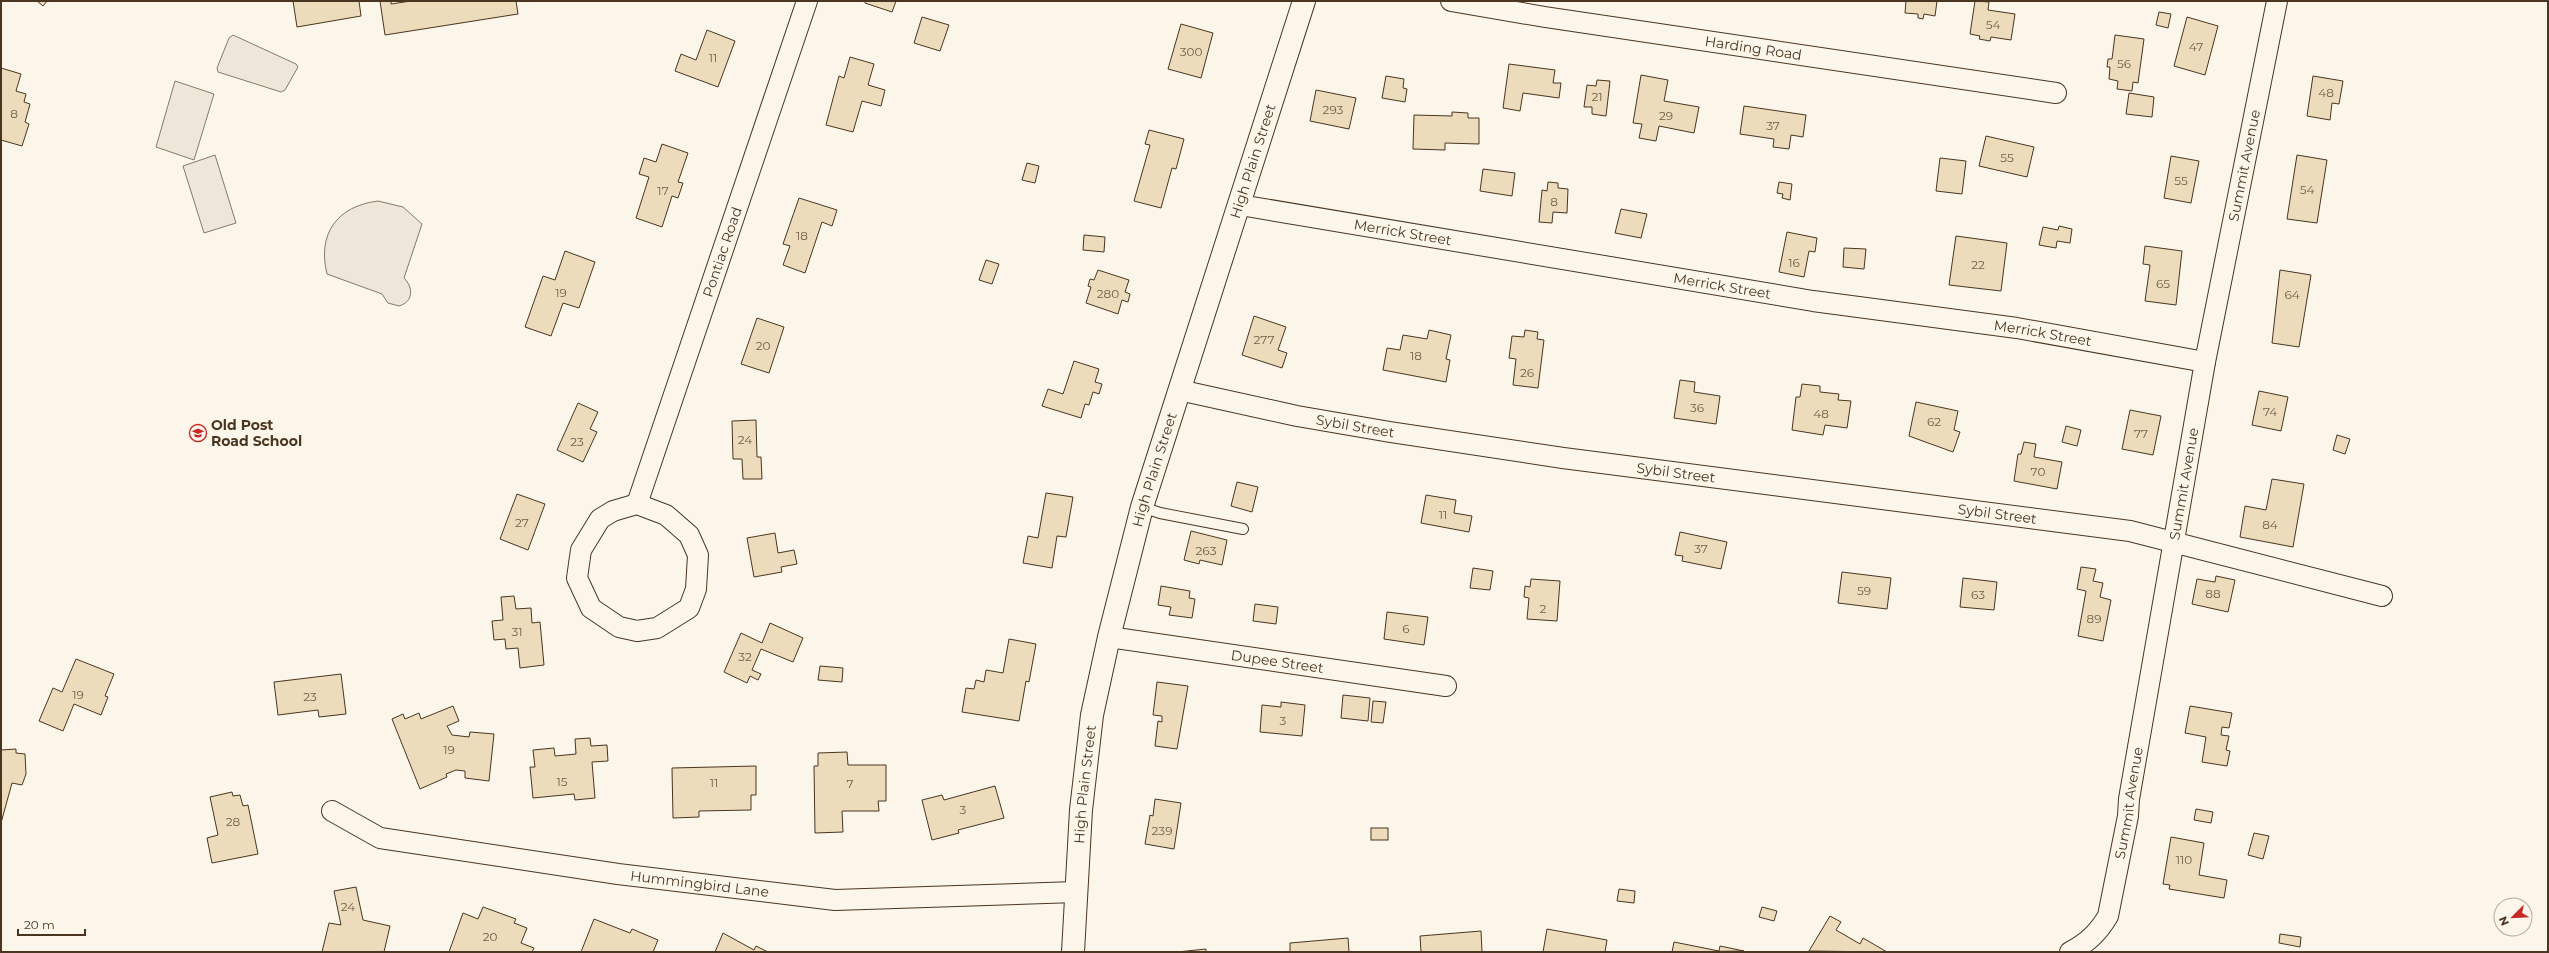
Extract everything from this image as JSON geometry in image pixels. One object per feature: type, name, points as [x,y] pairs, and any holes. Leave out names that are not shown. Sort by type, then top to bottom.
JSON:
[{"type":"main road","name":"High Plain Street","points":[[1073,952],[1081,810],[1092,715],[1108,637],[1142,508],[1304,1]]},
{"type":"street","name":"Pontiac Road","points":[[637,504],[807,1]]},
{"type":"street","name":"Harding Road","points":[[1451,1],[1545,17],[2056,93]]},
{"type":"street","name":"Summit Avenue","points":[[2070,952],[2084,944],[2100,930],[2108,916],[2128,816],[2129,799],[2175,542],[2205,362],[2277,1]]},
{"type":"street","name":"Merrick Street","points":[[1240,204],[1813,301],[2017,328],[2205,362]]},
{"type":"street","name":"Sybil Street","points":[[1179,390],[1297,416],[1390,432],[1563,458],[2130,531],[2382,596]]},
{"type":"street","points":[[637,504],[666,515],[689,535],[698,555],[696,589],[689,608],[657,628],[637,631],[619,627],[591,608],[577,578],[581,550],[600,519],[613,511],[637,504]]},
{"type":"street","name":"Dupee Street","points":[[1108,637],[1446,686]]},
{"type":"street","name":"Hummingbird Lane","points":[[332,811],[380,838],[618,874],[835,900],[1076,892]]},
{"type":"lane","points":[[1142,508],[1160,513],[1243,529]]},
{"type":"shaded area","points":[[233,35],[296,64],[298,67],[285,90],[281,92],[218,72],[217,68],[229,38]]},
{"type":"shaded area","points":[[175,81],[214,94],[194,160],[156,147]]},
{"type":"shaded area","points":[[215,155],[236,223],[204,233],[183,166]]},
{"type":"shaded area","points":[[378,201],[403,207],[422,224],[404,278],[411,290],[409,298],[404,304],[399,306],[388,303],[382,294],[327,274],[325,246],[333,224],[351,209]]},
{"type":"building","points":[[37,1],[47,1],[43,6]]},
{"type":"building","points":[[293,1],[359,1],[361,16],[297,27]]},
{"type":"building","points":[[380,1],[391,1],[391,4],[411,1],[516,1],[518,14],[385,35]]},
{"type":"building","points":[[865,1],[896,1],[892,12],[865,3]]},
{"type":"building","points":[[1906,1],[1937,1],[1935,16],[1924,14],[1923,19],[1918,18],[1918,14],[1905,13]]},
{"type":"building","points":[[1975,1],[1989,2],[1988,10],[2015,14],[2011,40],[1991,37],[1990,41],[1979,39],[1980,36],[1970,34]]},
{"type":"building","points":[[2159,12],[2171,14],[2168,28],[2156,25]]},
{"type":"building","points":[[922,17],[949,25],[940,51],[914,43]]},
{"type":"building","points":[[2187,17],[2218,26],[2205,75],[2174,66]]},
{"type":"building","points":[[1181,24],[1213,33],[1201,78],[1168,69]]},
{"type":"building","points":[[707,30],[735,41],[718,87],[675,71],[681,54],[696,60]]},
{"type":"building","points":[[2115,35],[2144,39],[2138,83],[2133,82],[2132,91],[2117,89],[2118,81],[2109,79],[2110,67],[2107,67],[2108,59],[2112,59]]},
{"type":"building","points":[[850,57],[874,64],[868,85],[885,90],[881,106],[862,101],[853,132],[826,125],[839,76],[844,78]]},
{"type":"building","points":[[1509,64],[1555,70],[1553,83],[1561,83],[1559,98],[1523,93],[1520,111],[1503,108]]},
{"type":"building","points":[[1,68],[21,74],[16,91],[26,94],[24,102],[30,104],[25,122],[29,124],[22,146],[1,140]]},
{"type":"building","points":[[1641,75],[1668,80],[1664,101],[1699,107],[1694,133],[1659,126],[1656,141],[1639,138],[1642,124],[1633,123]]},
{"type":"building","points":[[1386,76],[1404,79],[1403,88],[1407,89],[1405,102],[1382,98]]},
{"type":"building","points":[[2313,76],[2343,81],[2339,104],[2332,103],[2330,120],[2307,116]]},
{"type":"building","points":[[1597,80],[1610,81],[1606,116],[1592,114],[1592,107],[1584,107],[1587,85],[1596,86]]},
{"type":"building","points":[[1316,90],[1356,98],[1349,129],[1310,121]]},
{"type":"building","points":[[2129,93],[2154,97],[2152,117],[2126,114]]},
{"type":"building","points":[[1744,106],[1806,115],[1803,137],[1791,135],[1789,149],[1773,147],[1774,139],[1740,134]]},
{"type":"building","points":[[1452,112],[1468,113],[1468,118],[1479,118],[1479,144],[1445,143],[1445,150],[1413,149],[1414,115],[1452,116]]},
{"type":"building","points":[[1149,130],[1184,139],[1176,169],[1172,168],[1161,208],[1134,201],[1150,145],[1145,144]]},
{"type":"building","points":[[1986,136],[2034,147],[2027,177],[1979,166]]},
{"type":"building","points":[[662,144],[688,153],[678,182],[683,183],[678,198],[672,196],[662,227],[636,218],[649,177],[639,174],[644,158],[656,162]]},
{"type":"building","points":[[2297,155],[2327,160],[2317,223],[2287,219]]},
{"type":"building","points":[[2171,156],[2199,161],[2191,203],[2164,198]]},
{"type":"building","points":[[1940,158],[1966,161],[1962,194],[1936,191]]},
{"type":"building","points":[[1027,163],[1039,166],[1035,183],[1022,180]]},
{"type":"building","points":[[1483,169],[1515,173],[1512,196],[1480,191]]},
{"type":"building","points":[[1548,182],[1558,183],[1558,188],[1568,189],[1567,213],[1553,212],[1552,223],[1539,222],[1542,190],[1547,191]]},
{"type":"building","points":[[1779,182],[1792,184],[1790,200],[1782,198],[1783,194],[1777,193]]},
{"type":"building","points":[[799,198],[837,210],[832,226],[822,222],[805,273],[783,265],[790,246],[783,244]]},
{"type":"building","points":[[1621,209],[1647,214],[1641,238],[1615,233]]},
{"type":"building","points":[[2059,226],[2072,229],[2070,243],[2057,241],[2056,248],[2039,245],[2043,227],[2058,230]]},
{"type":"building","points":[[1787,232],[1817,238],[1815,252],[1809,251],[1804,277],[1779,272]]},
{"type":"building","points":[[1084,235],[1105,237],[1104,252],[1083,250]]},
{"type":"building","points":[[1956,236],[2007,243],[2001,291],[1949,285]]},
{"type":"building","points":[[2145,246],[2182,251],[2176,305],[2145,301],[2150,265],[2143,264]]},
{"type":"building","points":[[1844,248],[1866,249],[1864,269],[1843,267]]},
{"type":"building","points":[[565,251],[595,262],[579,308],[563,303],[551,336],[525,327],[543,276],[555,280]]},
{"type":"building","points":[[986,260],[999,264],[992,284],[979,280]]},
{"type":"building","points":[[1098,270],[1129,280],[1125,292],[1130,294],[1128,302],[1122,300],[1118,314],[1086,303],[1091,287],[1088,286],[1090,279],[1094,280]]},
{"type":"building","points":[[2280,270],[2311,275],[2299,347],[2272,343]]},
{"type":"building","points":[[1254,316],[1286,327],[1278,350],[1287,353],[1282,368],[1242,355]]},
{"type":"building","points":[[757,318],[784,327],[769,373],[741,364]]},
{"type":"building","points":[[1429,330],[1451,335],[1446,359],[1450,360],[1446,382],[1383,370],[1387,348],[1400,350],[1403,335],[1427,339]]},
{"type":"building","points":[[1525,330],[1538,332],[1537,339],[1544,340],[1538,388],[1513,385],[1516,359],[1509,358],[1512,336],[1524,337]]},
{"type":"building","points":[[1074,361],[1099,369],[1095,382],[1102,384],[1099,394],[1093,392],[1089,405],[1085,404],[1081,418],[1042,406],[1048,389],[1063,394]]},
{"type":"building","points":[[1680,380],[1695,382],[1694,392],[1720,396],[1716,424],[1674,418]]},
{"type":"building","points":[[1802,384],[1820,386],[1820,392],[1839,394],[1838,400],[1851,401],[1847,428],[1825,425],[1823,435],[1792,430],[1796,397],[1800,397]]},
{"type":"building","points":[[2259,391],[2288,397],[2281,431],[2252,425]]},
{"type":"building","points":[[1916,402],[1958,411],[1954,430],[1960,432],[1953,452],[1909,436]]},
{"type":"building","points":[[578,403],[598,412],[590,429],[597,432],[583,462],[557,450]]},
{"type":"building","points":[[2130,410],[2161,416],[2153,455],[2122,449]]},
{"type":"building","points":[[756,420],[757,457],[761,457],[762,479],[743,479],[742,459],[733,459],[732,421]]},
{"type":"building","points":[[2066,426],[2081,430],[2077,446],[2062,442]]},
{"type":"building","points":[[2337,435],[2350,439],[2345,454],[2333,450]]},
{"type":"building","points":[[2024,442],[2036,444],[2034,457],[2062,462],[2057,489],[2014,481],[2018,454],[2021,454]]},
{"type":"building","points":[[2272,479],[2304,484],[2293,547],[2240,537],[2245,506],[2266,510]]},
{"type":"building","points":[[1237,482],[1258,487],[1252,512],[1231,506]]},
{"type":"building","points":[[1046,493],[1073,497],[1066,537],[1057,536],[1052,568],[1023,563],[1028,536],[1038,538]]},
{"type":"building","points":[[517,494],[545,504],[528,550],[500,539]]},
{"type":"building","points":[[1426,495],[1456,500],[1454,513],[1472,516],[1469,532],[1421,523]]},
{"type":"building","points":[[1191,531],[1227,540],[1222,565],[1200,560],[1199,564],[1184,560]]},
{"type":"building","points":[[1680,532],[1727,542],[1721,569],[1682,561],[1683,556],[1675,555]]},
{"type":"building","points":[[775,533],[778,553],[794,550],[797,564],[781,567],[782,572],[754,577],[747,538]]},
{"type":"building","points":[[2081,567],[2096,569],[2093,581],[2103,583],[2100,597],[2111,600],[2103,641],[2078,636],[2086,591],[2077,589]]},
{"type":"building","points":[[1473,568],[1493,571],[1490,590],[1470,588]]},
{"type":"building","points":[[1842,572],[1891,578],[1887,609],[1838,603]]},
{"type":"building","points":[[2216,576],[2235,580],[2228,612],[2192,604],[2197,579],[2215,582]]},
{"type":"building","points":[[1963,578],[1997,582],[1994,610],[1960,607]]},
{"type":"building","points":[[1531,579],[1560,581],[1557,621],[1527,619],[1529,598],[1524,597],[1525,586],[1530,587]]},
{"type":"building","points":[[1161,586],[1190,591],[1189,598],[1195,599],[1192,618],[1169,615],[1171,607],[1158,605]]},
{"type":"building","points":[[514,596],[516,609],[531,608],[532,623],[540,622],[544,665],[520,668],[518,648],[506,649],[505,639],[494,640],[492,621],[503,620],[501,597]]},
{"type":"building","points":[[1255,604],[1278,607],[1276,624],[1253,621]]},
{"type":"building","points":[[1387,612],[1428,617],[1424,645],[1384,639]]},
{"type":"building","points":[[770,623],[803,638],[793,662],[761,649],[752,670],[761,674],[758,680],[750,676],[747,683],[724,672],[741,633],[762,643]]},
{"type":"building","points":[[1009,639],[1036,644],[1029,682],[1026,681],[1019,721],[962,712],[966,688],[974,689],[976,680],[984,682],[986,670],[1003,673]]},
{"type":"building","points":[[76,659],[114,674],[105,696],[108,697],[101,715],[74,704],[63,731],[39,721],[53,688],[62,692]]},
{"type":"building","points":[[820,666],[843,668],[842,682],[818,680]]},
{"type":"building","points":[[341,674],[346,714],[319,717],[318,710],[278,715],[274,682]]},
{"type":"building","points":[[1157,682],[1188,686],[1177,749],[1155,746],[1158,721],[1162,722],[1162,716],[1153,715]]},
{"type":"building","points":[[1343,695],[1370,698],[1368,721],[1341,718]]},
{"type":"building","points":[[1373,701],[1386,702],[1383,723],[1371,722]]},
{"type":"building","points":[[1281,702],[1305,705],[1302,736],[1260,732],[1262,705],[1281,707]]},
{"type":"building","points":[[453,706],[459,721],[447,726],[452,735],[469,737],[470,732],[494,734],[489,781],[465,778],[465,771],[456,770],[446,774],[447,777],[420,789],[392,719],[403,714],[405,719],[419,713],[421,719]]},
{"type":"building","points":[[2190,706],[2232,713],[2229,728],[2222,727],[2221,735],[2229,736],[2226,750],[2230,751],[2227,766],[2202,762],[2206,737],[2185,733]]},
{"type":"building","points":[[590,738],[591,746],[607,745],[608,761],[592,762],[595,798],[575,800],[574,794],[533,798],[530,767],[535,767],[533,750],[554,748],[555,756],[576,754],[575,739]]},
{"type":"building","points":[[16,749],[16,753],[25,754],[26,774],[22,785],[12,783],[1,823],[1,750]]},
{"type":"building","points":[[847,752],[848,765],[886,765],[886,801],[878,801],[879,811],[842,811],[843,832],[815,833],[814,766],[818,766],[818,753]]},
{"type":"building","points":[[756,766],[756,795],[751,795],[751,810],[699,811],[699,817],[673,818],[672,768]]},
{"type":"building","points":[[995,786],[1004,818],[958,830],[959,833],[932,840],[922,800],[942,795],[944,800]]},
{"type":"building","points":[[232,792],[233,796],[240,795],[243,806],[248,805],[258,854],[212,863],[207,838],[218,835],[210,797]]},
{"type":"building","points":[[1155,799],[1181,803],[1174,849],[1145,844],[1150,815],[1153,816]]},
{"type":"building","points":[[2196,809],[2213,812],[2211,823],[2194,820]]},
{"type":"building","points":[[1371,828],[1388,828],[1388,840],[1371,840]]},
{"type":"building","points":[[2254,833],[2269,836],[2263,859],[2248,855]]},
{"type":"building","points":[[2171,837],[2204,843],[2199,875],[2227,880],[2224,898],[2169,889],[2170,885],[2163,884]]},
{"type":"building","points":[[356,887],[363,920],[390,926],[384,952],[322,952],[329,923],[341,925],[334,891]]},
{"type":"building","points":[[1619,889],[1635,891],[1634,903],[1617,901]]},
{"type":"building","points":[[483,907],[516,919],[514,923],[527,928],[521,943],[534,948],[532,952],[449,952],[463,913],[478,919]]},
{"type":"building","points":[[1762,907],[1777,911],[1774,921],[1759,917]]},
{"type":"building","points":[[1830,916],[1841,922],[1836,930],[1860,944],[1863,938],[1887,952],[1809,951]]},
{"type":"building","points":[[594,919],[630,933],[632,929],[658,940],[653,952],[581,952]]},
{"type":"building","points":[[1547,929],[1607,940],[1605,952],[1543,952]]},
{"type":"building","points":[[1481,931],[1482,952],[1421,952],[1420,936]]},
{"type":"building","points":[[723,933],[754,950],[756,946],[768,952],[715,952]]},
{"type":"building","points":[[2280,934],[2301,937],[2300,947],[2279,943]]},
{"type":"building","points":[[1348,938],[1349,952],[1290,952],[1290,943]]},
{"type":"building","points":[[1674,942],[1719,951],[1720,946],[1744,951],[1672,952]]},
{"type":"building","points":[[1206,949],[1206,952],[1177,952]]},
{"type":"place","name":"Old Post Road School","points":[[198,433]]}]
